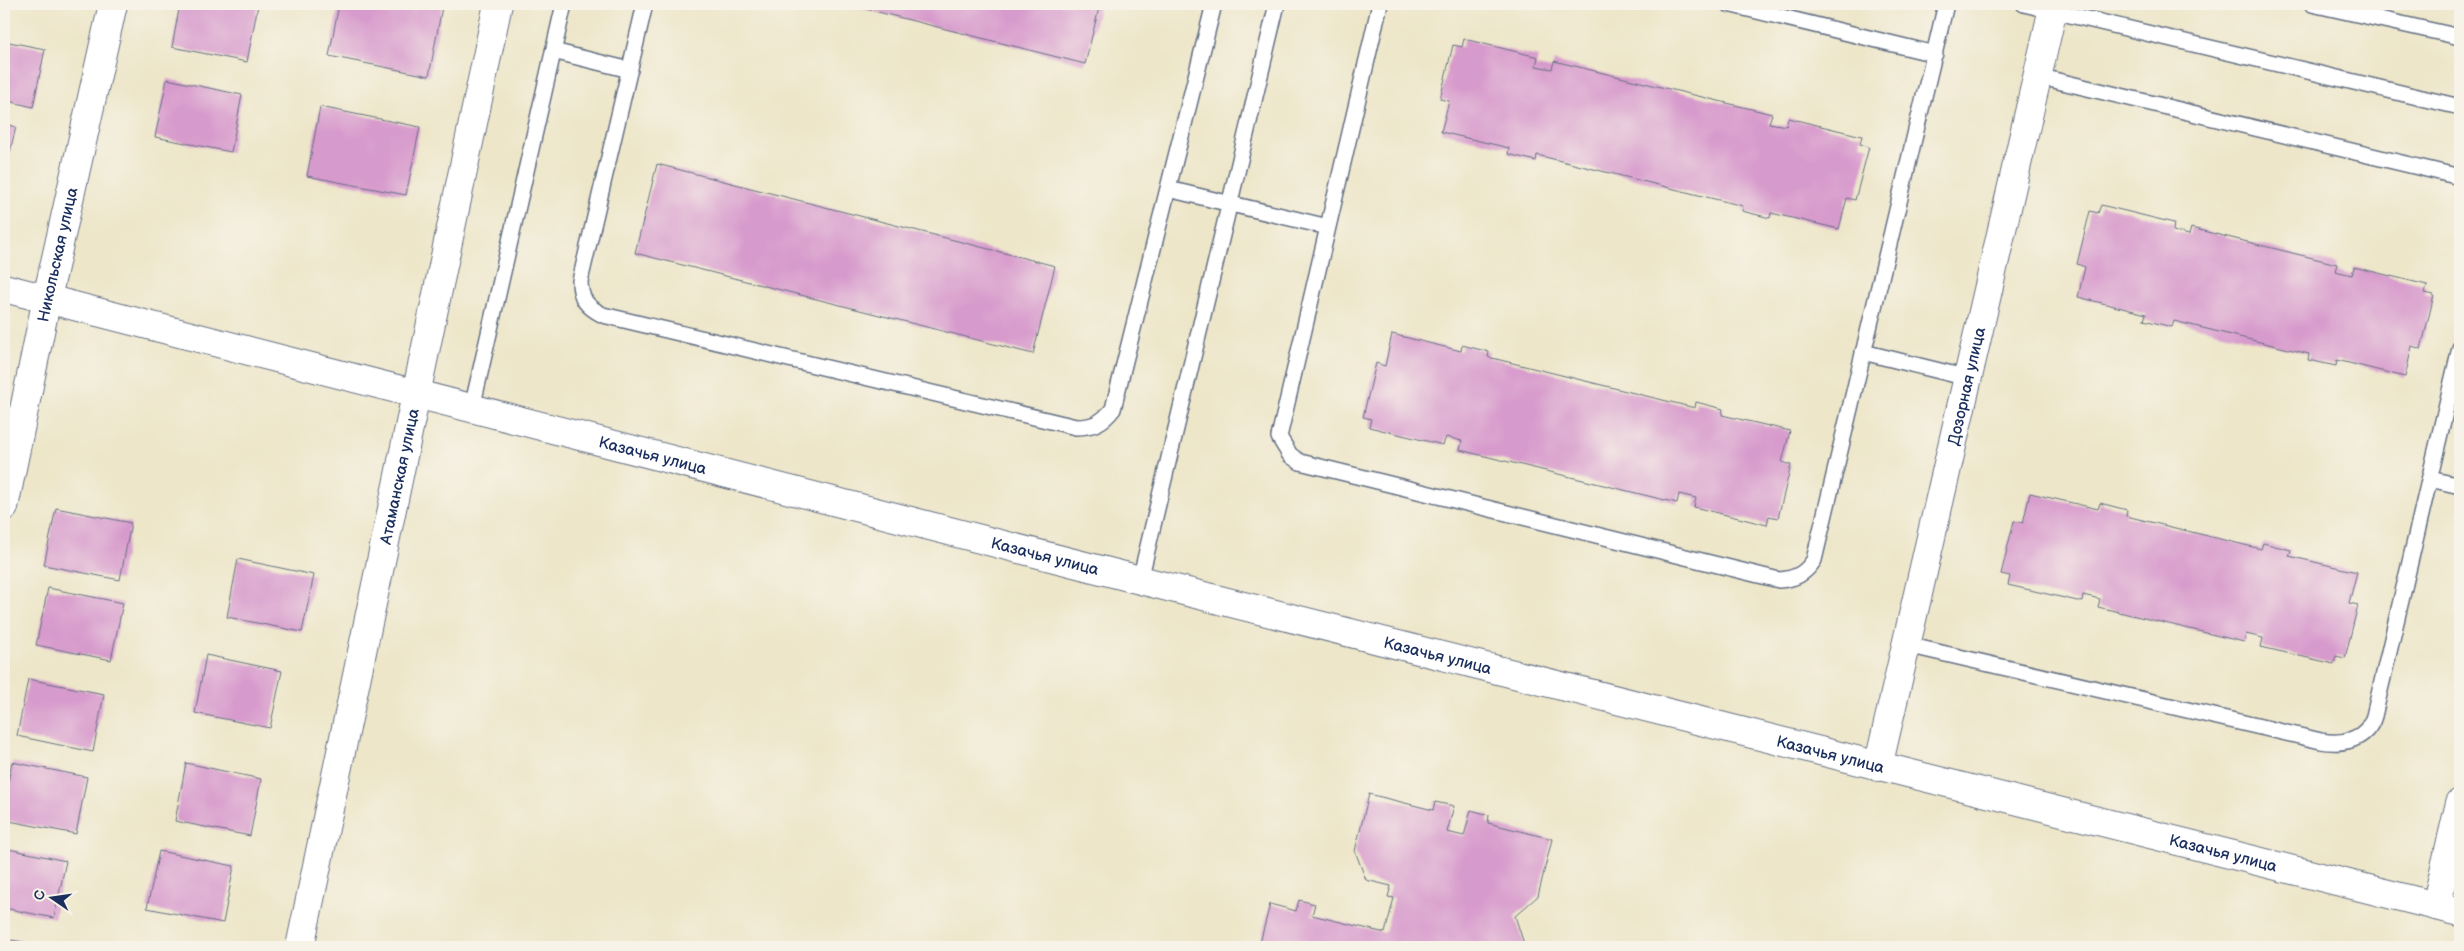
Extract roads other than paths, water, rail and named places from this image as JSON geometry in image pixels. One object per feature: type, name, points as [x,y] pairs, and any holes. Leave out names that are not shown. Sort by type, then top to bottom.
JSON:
[{"type":"street","name":"Никольская улица","points":[[4,507],[47,298],[113,4]]},
{"type":"street","name":"Атаманская улица","points":[[300,947],[498,4]]},
{"type":"street","name":"Дозорная улица","points":[[1878,767],[2053,7]]},
{"type":"street","name":"Казачья улица","points":[[4,288],[1140,580],[2448,909]]},
{"type":"street","points":[[2448,909],[2460,803]]},
{"type":"lane","points":[[472,408],[564,4]]},
{"type":"lane","points":[[645,4],[580,281],[582,296],[590,308],[613,317],[1076,427],[1092,427],[1104,421],[1113,409],[1214,4]]},
{"type":"lane","points":[[1140,580],[1277,4]]},
{"type":"lane","points":[[1380,4],[1279,437],[1290,455],[1300,462],[1779,580],[1801,575],[1814,560],[1946,4]]},
{"type":"lane","points":[[1728,4],[1935,54]]},
{"type":"lane","points":[[2024,4],[2053,7],[2460,107]]},
{"type":"lane","points":[[2312,4],[2460,38]]},
{"type":"lane","points":[[553,51],[630,70]]},
{"type":"lane","points":[[2037,76],[2460,176]]},
{"type":"lane","points":[[1168,189],[1328,227]]},
{"type":"lane","points":[[1907,645],[2321,741],[2337,744],[2351,740],[2371,727],[2460,348]]},
{"type":"lane","points":[[1863,352],[1968,378]]},
{"type":"lane","points":[[2430,478],[2460,486]]}]
